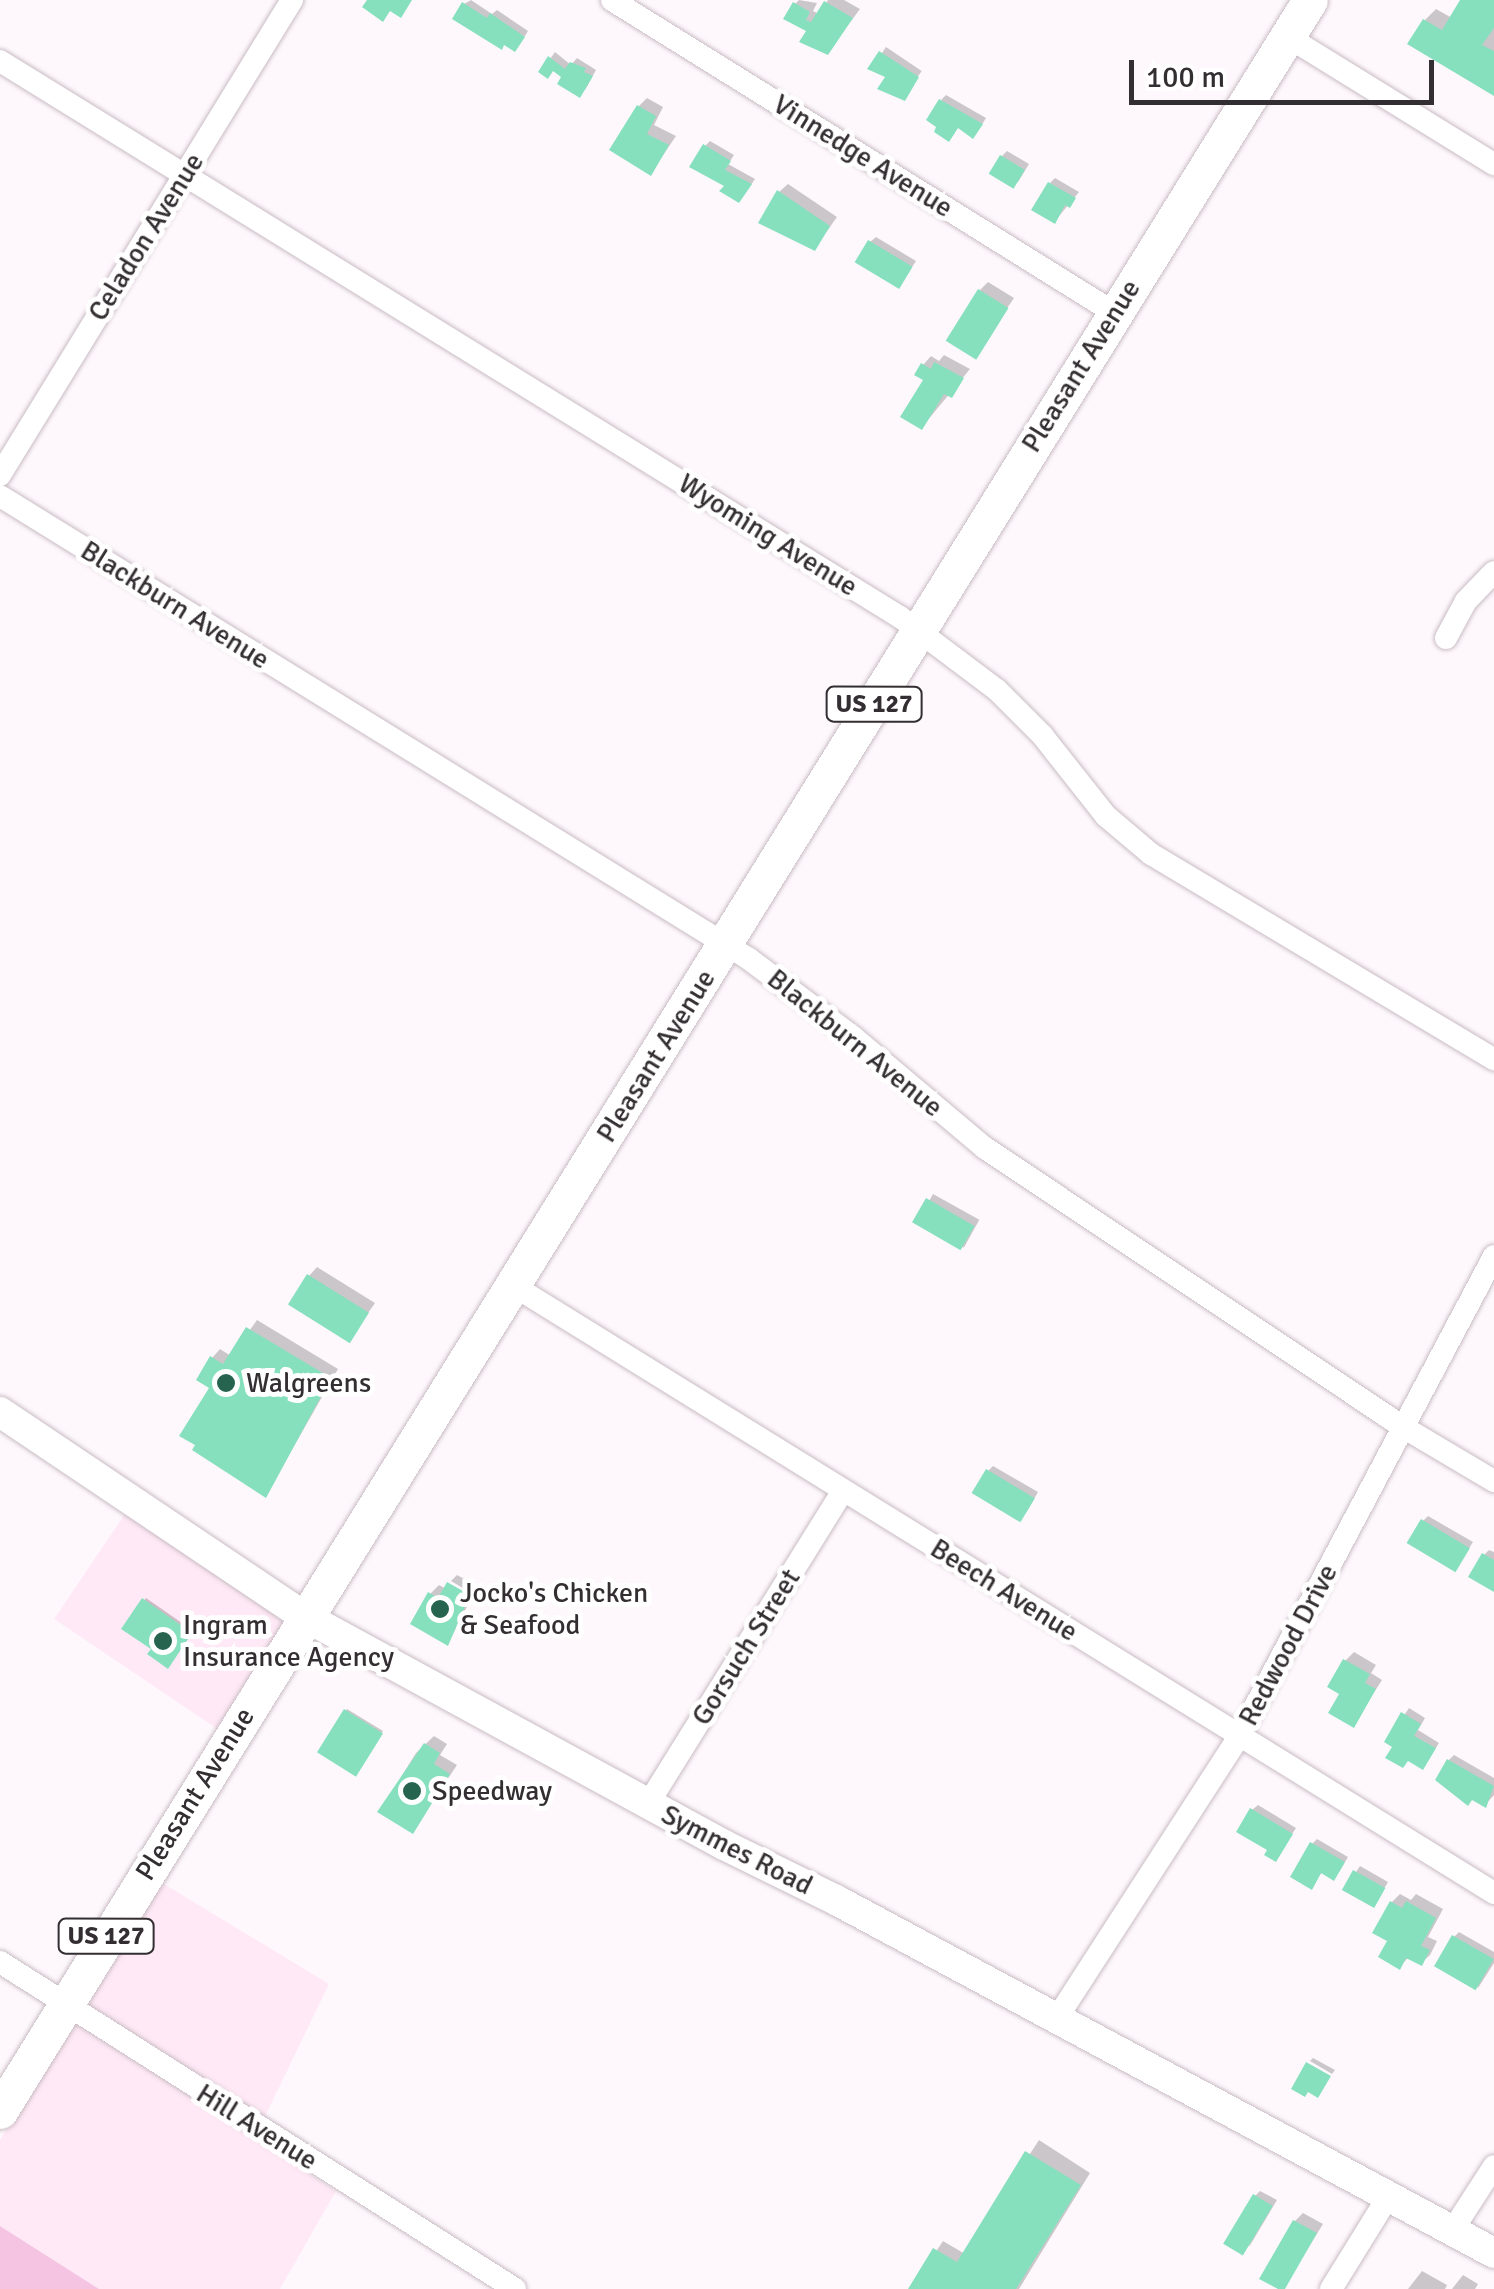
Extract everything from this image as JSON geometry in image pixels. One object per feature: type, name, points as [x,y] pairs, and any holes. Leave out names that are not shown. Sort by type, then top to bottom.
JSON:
[{"type":"main road","name":"Pleasant Avenue","points":[[0,2111],[64,2002],[514,1286],[1114,312],[1288,37],[1305,2]]},
{"type":"street","name":"Celadon Avenue","points":[[0,475],[292,0]]},
{"type":"street","name":"Vinnedge Avenue","points":[[612,0],[1114,312]]},
{"type":"street","points":[[1288,37],[1494,164]]},
{"type":"street","name":"Wyoming Avenue","points":[[0,61],[920,630],[997,690],[1042,735],[1106,816],[1150,854],[1494,1059]]},
{"type":"street","name":"Blackburn Avenue","points":[[0,496],[750,960],[853,1037],[985,1148],[1403,1427],[1494,1481]]},
{"type":"street","points":[[1446,638],[1466,600],[1494,572]]},
{"type":"street","name":"Redwood Drive","points":[[1057,2018],[1240,1735],[1494,1256]]},
{"type":"street","name":"Beech Avenue","points":[[514,1286],[1494,1893]]},
{"type":"street","name":"Symmes Road","points":[[0,1412],[304,1616],[648,1804],[1494,2253]]},
{"type":"street","name":"Gorsuch Street","points":[[648,1804],[843,1491]]},
{"type":"street","name":"Hill Avenue","points":[[0,1962],[515,2289]]},
{"type":"street","points":[[1452,2231],[1494,2166]]},
{"type":"street","points":[[1331,2289],[1388,2197]]},
{"type":"shaded area","points":[[133,1502],[304,1617],[225,1734],[54,1619]]},
{"type":"shaded area","points":[[159,1881],[329,1984],[254,2139],[336,2191],[280,2289],[99,2289],[0,2226],[0,2140]]},
{"type":"shaded area","points":[[0,2226],[99,2289],[0,2289]]},
{"type":"building","points":[[367,0],[412,0],[401,18],[390,11],[383,22],[362,7]]},
{"type":"building","points":[[1460,0],[1494,0],[1494,28],[1482,45],[1494,51],[1494,96],[1407,44],[1423,19],[1442,30]]},
{"type":"building","points":[[824,1],[853,18],[828,55],[799,42],[806,31],[783,19],[793,2],[810,12],[806,20],[811,22]]},
{"type":"building","points":[[462,2],[487,18],[490,13],[525,37],[515,52],[504,45],[502,50],[452,19]]},
{"type":"building","points":[[879,51],[919,77],[905,101],[877,89],[885,77],[867,69]]},
{"type":"building","points":[[548,56],[565,69],[570,62],[586,68],[584,72],[593,76],[580,98],[557,84],[561,77],[553,71],[548,79],[538,72]]},
{"type":"building","points":[[939,99],[983,124],[973,139],[958,128],[949,142],[934,132],[936,127],[926,120]]},
{"type":"building","points":[[637,105],[656,116],[647,134],[669,145],[651,176],[609,150]]},
{"type":"building","points":[[703,144],[731,161],[725,170],[752,184],[739,203],[719,191],[724,186],[689,167]]},
{"type":"building","points":[[1000,155],[1025,170],[1014,189],[989,174]]},
{"type":"building","points":[[1048,182],[1076,198],[1070,208],[1065,205],[1055,224],[1031,210]]},
{"type":"building","points":[[777,190],[830,226],[815,251],[758,223]]},
{"type":"building","points":[[868,240],[913,267],[899,289],[855,262]]},
{"type":"building","points":[[978,289],[1009,308],[976,360],[946,341]]},
{"type":"building","points":[[934,362],[964,378],[952,398],[944,394],[922,430],[900,417],[923,380],[914,375],[921,363],[931,369]]},
{"type":"building","points":[[926,1198],[974,1226],[960,1250],[912,1222]]},
{"type":"building","points":[[307,1274],[369,1313],[350,1343],[288,1305]]},
{"type":"building","name":"Walgreens","points":[[246,1327],[331,1378],[266,1498],[192,1450],[195,1445],[179,1436],[209,1388],[196,1380],[210,1356],[223,1364]]},
{"type":"building","points":[[986,1469],[1035,1498],[1020,1522],[972,1493]]},
{"type":"building","points":[[1421,1519],[1470,1548],[1455,1572],[1407,1543]]},
{"type":"building","points":[[1482,1553],[1494,1560],[1494,1592],[1468,1577]]},
{"type":"building","name":"Jocko's Chicken & Seafood","points":[[447,1582],[470,1595],[448,1646],[410,1624],[428,1592],[438,1598]]},
{"type":"building","name":"Ingram Insurance Agency","points":[[142,1598],[192,1633],[168,1669],[147,1654],[151,1649],[121,1629]]},
{"type":"building","points":[[1343,1659],[1370,1674],[1365,1683],[1376,1689],[1354,1728],[1328,1713],[1339,1694],[1327,1687]]},
{"type":"building","points":[[344,1709],[383,1733],[356,1777],[317,1752]]},
{"type":"building","points":[[1401,1712],[1421,1724],[1414,1736],[1436,1748],[1423,1770],[1408,1761],[1403,1768],[1385,1758],[1392,1747],[1384,1742]]},
{"type":"building","points":[[424,1743],[440,1753],[434,1764],[450,1774],[413,1834],[377,1812]]},
{"type":"building","points":[[1447,1759],[1494,1786],[1486,1808],[1472,1800],[1468,1806],[1435,1780]]},
{"type":"building","points":[[1250,1808],[1293,1834],[1276,1862],[1264,1855],[1267,1850],[1236,1832]]},
{"type":"building","points":[[1310,1842],[1345,1862],[1334,1881],[1321,1873],[1312,1890],[1290,1877]]},
{"type":"building","points":[[1353,1870],[1385,1888],[1374,1908],[1342,1890]]},
{"type":"building","points":[[1390,1901],[1402,1908],[1406,1901],[1436,1918],[1421,1946],[1430,1950],[1422,1966],[1406,1958],[1400,1970],[1378,1957],[1387,1941],[1372,1933]]},
{"type":"building","points":[[1452,1935],[1494,1959],[1476,1990],[1434,1966]]},
{"type":"building","points":[[1306,2062],[1331,2076],[1318,2098],[1308,2092],[1305,2097],[1291,2089]]},
{"type":"building","points":[[1025,2151],[1081,2185],[1016,2289],[908,2289],[933,2248],[957,2262]]},
{"type":"building","points":[[1253,2194],[1273,2206],[1243,2256],[1223,2244]]},
{"type":"building","points":[[1293,2220],[1317,2233],[1285,2289],[1278,2289],[1259,2279]]},
{"type":"place","name":"Walgreens","points":[[226,1383]]},
{"type":"place","name":"Jocko's Chicken & Seafood","points":[[440,1609]]},
{"type":"place","name":"Ingram Insurance Agency","points":[[163,1641]]},
{"type":"place","name":"Speedway","points":[[412,1791]]}]
